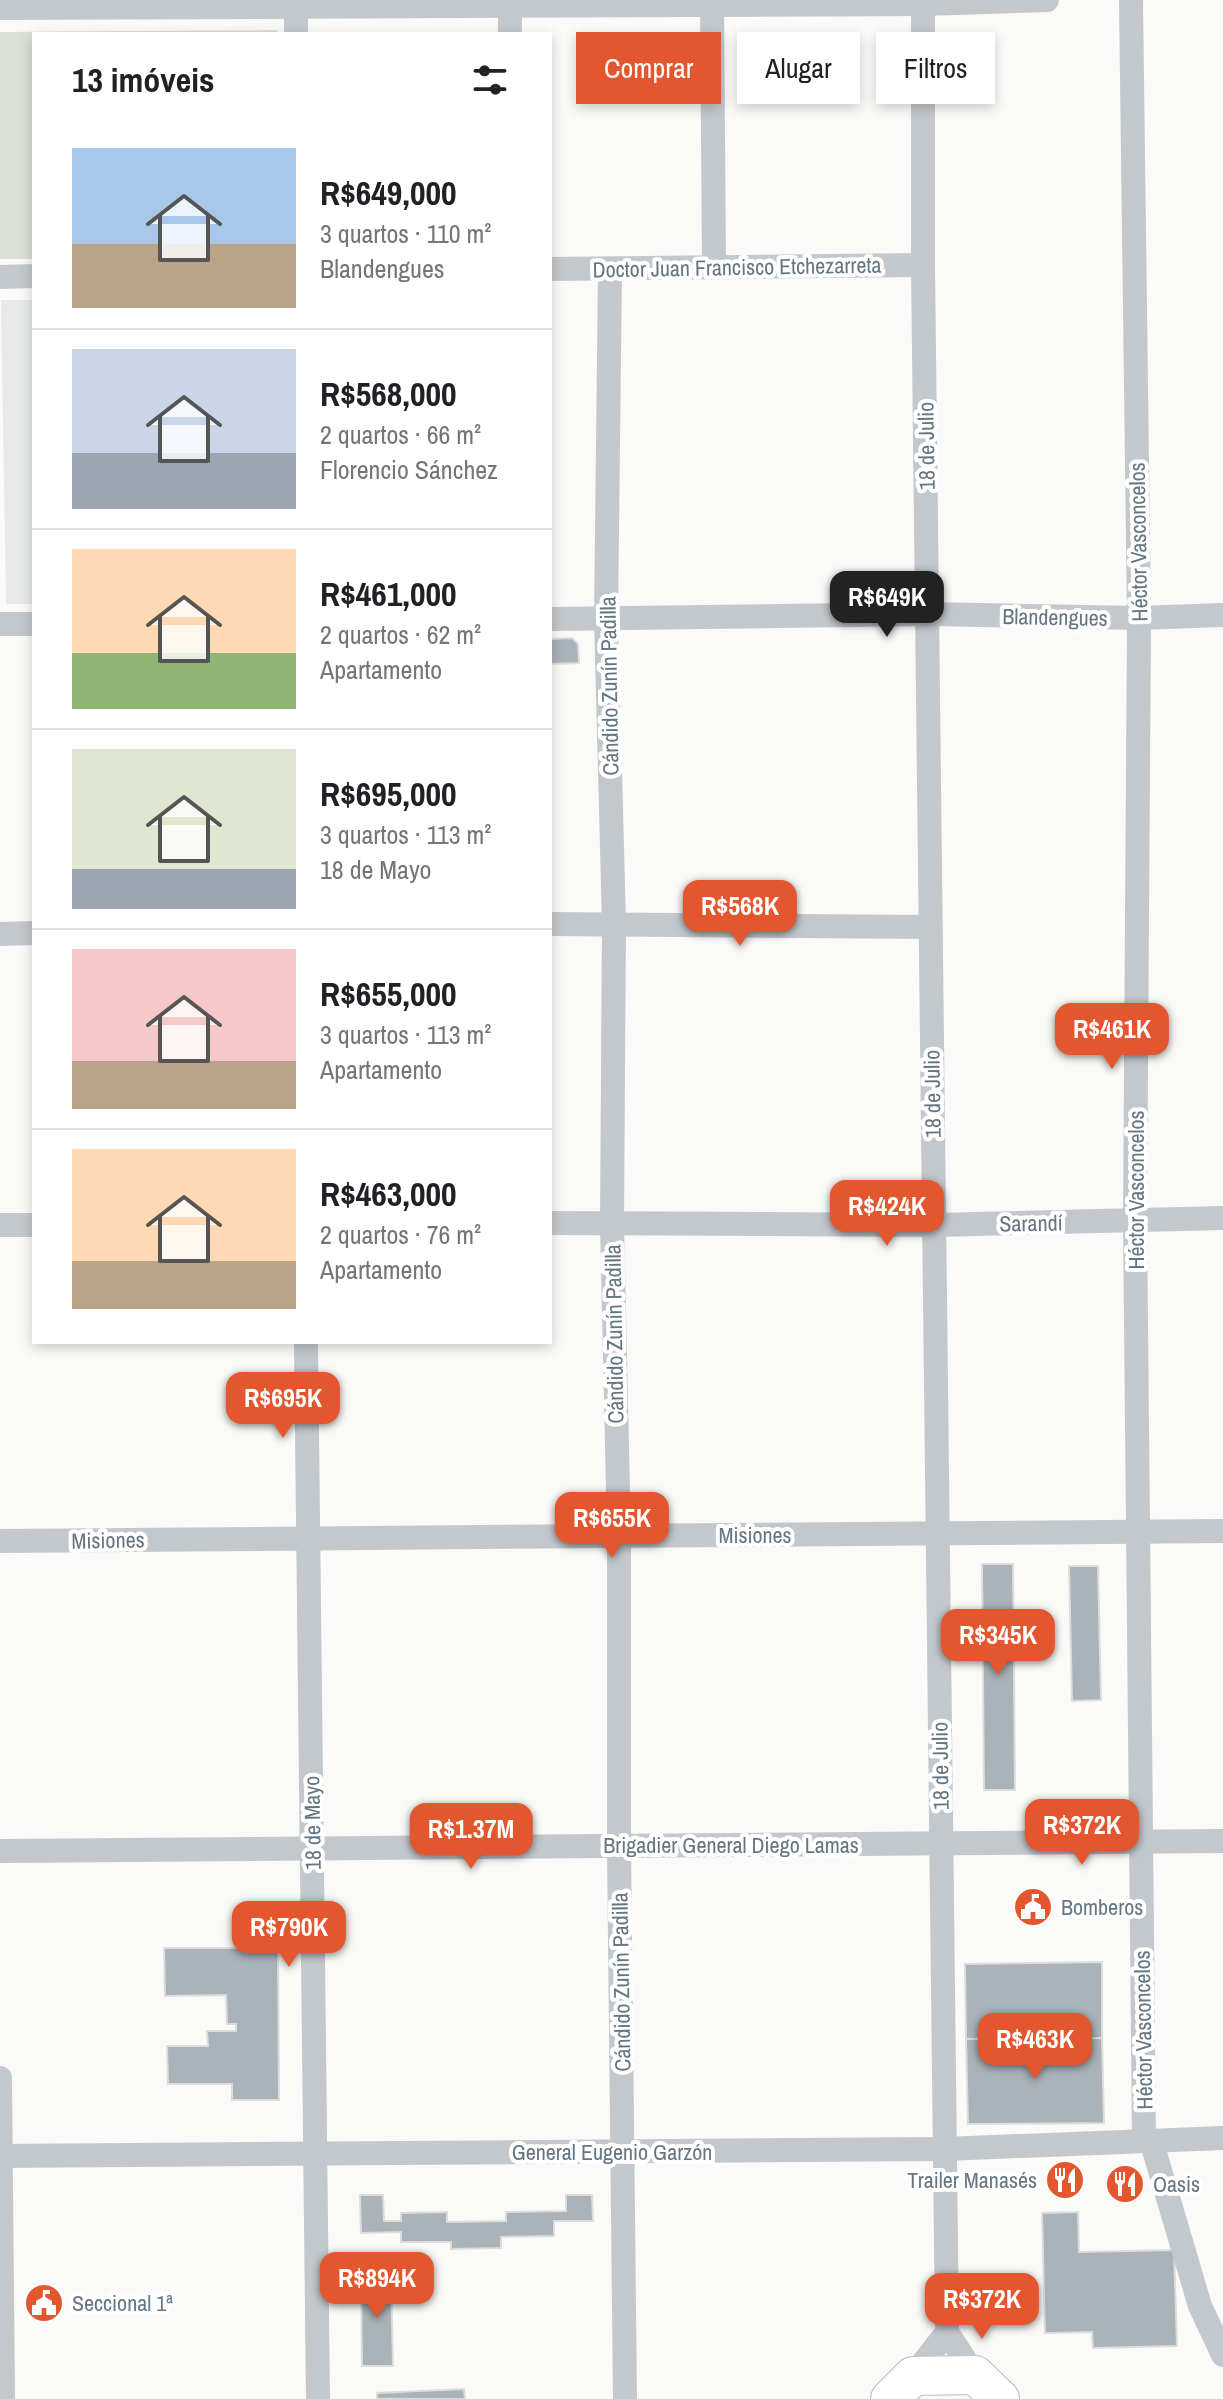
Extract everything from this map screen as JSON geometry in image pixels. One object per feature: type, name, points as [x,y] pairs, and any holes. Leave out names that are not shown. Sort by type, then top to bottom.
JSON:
[{"type":"main road","points":[[902,2387],[988,2387]]},
{"type":"street","points":[[0,8],[86,4],[1047,0]]},
{"type":"street","name":"Héctor Vasconcelos","points":[[1131,0],[1139,618],[1135,1220],[1148,2140],[1200,2306],[1223,2355]]},
{"type":"street","points":[[510,2],[510,32]]},
{"type":"street","points":[[712,2],[714,266]]},
{"type":"street","name":"18 de Julio","points":[[923,2],[923,265],[947,2332]]},
{"type":"street","points":[[296,4],[296,32]]},
{"type":"street","name":"Doctor Juan Francisco Etchezarreta","points":[[552,269],[923,265]]},
{"type":"street","name":"Cándido Zunín Padilla","points":[[610,269],[606,619],[614,923],[612,1223],[619,1536],[625,2399]]},
{"type":"street","points":[[0,277],[32,276]]},
{"type":"street","name":"Blandengues","points":[[552,619],[928,614],[1139,618],[1223,615]]},
{"type":"street","points":[[0,624],[32,624]]},
{"type":"street","points":[[552,924],[930,927]]},
{"type":"street","points":[[0,934],[32,933]]},
{"type":"street","name":"Sarandí","points":[[552,1223],[934,1225],[1223,1218]]},
{"type":"street","points":[[0,1225],[32,1225]]},
{"type":"street","name":"18 de Mayo","points":[[306,1344],[318,2399]]},
{"type":"street","name":"Misiones","points":[[0,1541],[1223,1531]]},
{"type":"street","name":"Brigadier General Diego Lamas","points":[[0,1851],[1223,1841]]},
{"type":"street","points":[[0,2078],[3,2399]]},
{"type":"street","name":"General Eugenio Garzón","points":[[0,2156],[945,2149],[1223,2138]]},
{"type":"street","points":[[902,2387],[947,2332],[988,2387]]},
{"type":"shaded area","points":[[277,30],[32,32],[32,259],[0,259],[0,32]]},
{"type":"shaded area","points":[[1,300],[32,300],[32,604],[6,604]]},
{"type":"building","points":[[572,638],[578,644],[579,663],[552,664],[552,639]]},
{"type":"building","points":[[982,1564],[1013,1564],[1015,1790],[984,1790]]},
{"type":"building","points":[[1069,1566],[1098,1566],[1101,1700],[1072,1701]]},
{"type":"building","points":[[164,1948],[278,1948],[279,2100],[232,2100],[232,2084],[168,2084],[167,2046],[208,2046],[207,2031],[236,2031],[236,2024],[227,2024],[226,1995],[165,1996]]},
{"type":"building","points":[[1102,1962],[1102,2038],[966,2039],[965,1964]]},
{"type":"building","points":[[1102,2038],[1104,2123],[968,2124],[966,2039]]},
{"type":"building","points":[[360,2195],[383,2195],[384,2221],[401,2221],[401,2213],[447,2212],[447,2222],[506,2221],[506,2212],[566,2211],[566,2195],[592,2195],[593,2221],[554,2221],[554,2236],[501,2237],[501,2248],[451,2249],[451,2242],[401,2242],[401,2232],[361,2233]]},
{"type":"building","points":[[1078,2212],[1079,2252],[1174,2250],[1177,2346],[1093,2348],[1092,2332],[1045,2333],[1042,2213]]},
{"type":"building","points":[[361,2274],[391,2274],[393,2366],[362,2366]]},
{"type":"building","points":[[464,2389],[465,2399],[377,2399],[377,2393]]},
{"type":"place","name":"Bomberos","points":[[1033,1907]]},
{"type":"place","name":"Trailer Manasés","points":[[1065,2180]]},
{"type":"place","name":"Oasis","points":[[1125,2184]]},
{"type":"place","name":"Seccional 1ª","points":[[44,2303]]}]
